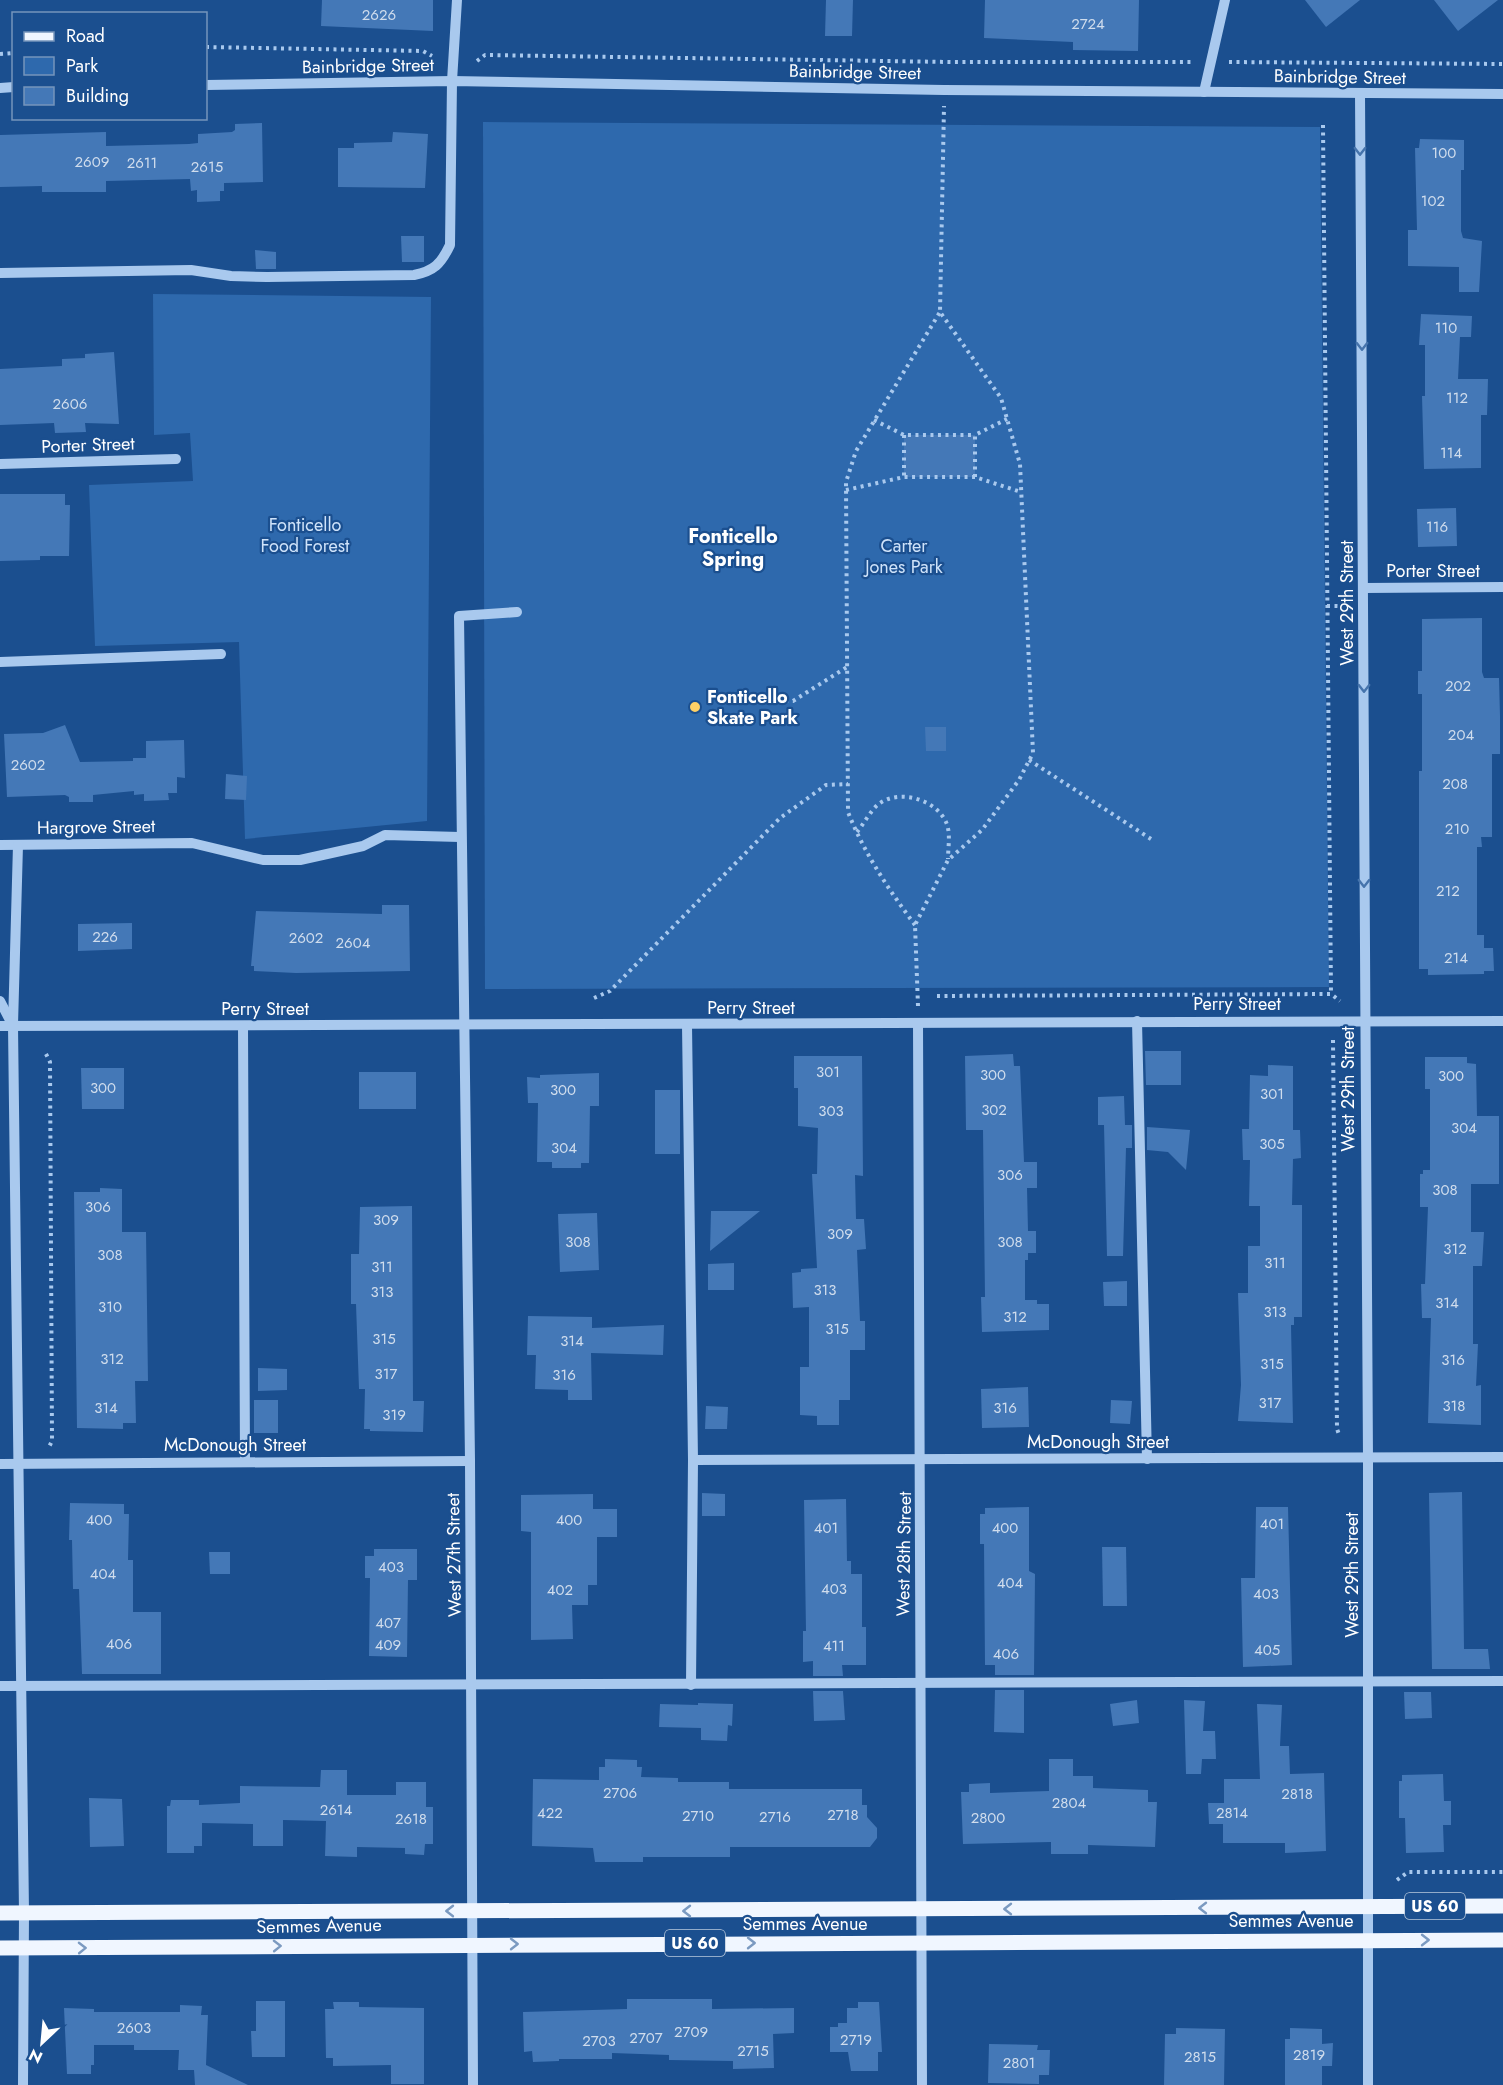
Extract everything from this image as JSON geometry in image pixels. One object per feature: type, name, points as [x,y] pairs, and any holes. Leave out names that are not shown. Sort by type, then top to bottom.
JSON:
[{"type":"main road","name":"Semmes Avenue","points":[[0,1913],[1503,1906]]},
{"type":"main road","name":"Semmes Avenue","points":[[0,1948],[1503,1940]]},
{"type":"street","points":[[0,273],[191,270],[231,276],[267,277],[414,275],[432,271],[443,260],[450,245],[452,81],[457,0]]},
{"type":"street","points":[[1204,92],[1225,0]]},
{"type":"street","name":"Bainbridge Street","points":[[207,85],[452,81],[944,90],[1503,94]]},
{"type":"street","name":"West 29th Street","points":[[1360,93],[1369,1681],[1366,1907],[1368,2085]]},
{"type":"street","name":"Porter Street","points":[[0,464],[176,459]]},
{"type":"street","name":"Porter Street","points":[[1364,588],[1503,587]]},
{"type":"street","name":"West 27th Street","points":[[473,2085],[470,1461],[462,1025],[459,616],[517,612]]},
{"type":"street","points":[[0,662],[221,654]]},
{"type":"street","name":"Hargrove Street","points":[[0,845],[192,843],[263,860],[300,860],[363,846],[385,836],[460,837]]},
{"type":"street","points":[[18,844],[13,1026],[24,1912],[23,2085]]},
{"type":"street","points":[[0,1001],[13,1026]]},
{"type":"street","points":[[1137,1021],[1147,1458]]},
{"type":"street","name":"Perry Street","points":[[0,1026],[1503,1021]]},
{"type":"street","name":"West 28th Street","points":[[918,1023],[922,2085]]},
{"type":"street","points":[[687,1025],[693,1460],[691,1685]]},
{"type":"street","points":[[243,1026],[245,1461]]},
{"type":"street","name":"McDonough Street","points":[[693,1460],[1503,1457]]},
{"type":"street","name":"McDonough Street","points":[[0,1464],[470,1461]]},
{"type":"street","points":[[0,1686],[919,1685],[1503,1681]]},
{"type":"path","points":[[207,47],[423,51],[432,56]]},
{"type":"path","points":[[477,61],[485,56],[951,62],[1503,64]]},
{"type":"path","points":[[915,925],[891,892],[856,833],[848,812],[846,482],[856,451],[940,312],[944,90]]},
{"type":"path","points":[[1323,125],[1331,994]]},
{"type":"path","points":[[918,1023],[915,925],[948,860],[982,830],[1019,780],[1034,753],[1020,464],[1001,398],[940,312]]},
{"type":"path","points":[[874,420],[904,435],[975,435],[1007,419]]},
{"type":"path","points":[[904,435],[904,477]]},
{"type":"path","points":[[975,435],[975,477]]},
{"type":"path","points":[[846,490],[904,477],[975,477],[1021,492]]},
{"type":"path","points":[[1327,606],[1342,606]]},
{"type":"path","points":[[748,698],[793,701],[848,667]]},
{"type":"path","points":[[1029,760],[1151,839]]},
{"type":"path","points":[[594,998],[610,991],[780,818],[826,785],[848,784]]},
{"type":"path","points":[[856,833],[880,803],[900,796],[919,798],[936,810],[945,821],[949,835],[948,860]]},
{"type":"path","points":[[937,996],[1331,994],[1340,1001]]},
{"type":"path","points":[[1334,1036],[1337,1429],[1340,1437]]},
{"type":"path","points":[[46,1054],[50,1062],[51,1073],[52,1441],[49,1447]]},
{"type":"path","points":[[1397,1880],[1408,1872],[1503,1872]]},
{"type":"green space","name":"Carter Jones Park","points":[[483,122],[1320,127],[1329,987],[485,989]]},
{"type":"green space","name":"Fonticello Food Forest","points":[[153,294],[431,297],[427,821],[245,839],[239,642],[95,646],[89,485],[193,481],[190,433],[154,435]]},
{"type":"building","points":[[322,0],[433,0],[433,31],[321,26]]},
{"type":"building","points":[[826,0],[853,0],[852,36],[825,36]]},
{"type":"building","points":[[985,0],[1139,0],[1138,51],[1073,50],[1073,42],[984,38]]},
{"type":"building","points":[[1305,0],[1360,0],[1326,27]]},
{"type":"building","points":[[1434,0],[1498,0],[1458,31]]},
{"type":"building","points":[[262,123],[263,182],[224,183],[224,191],[220,191],[220,201],[197,202],[197,190],[191,191],[190,179],[106,181],[106,192],[42,192],[42,186],[0,187],[0,135],[106,132],[106,146],[189,144],[198,143],[198,134],[232,132],[235,130],[235,124]]},
{"type":"building","points":[[393,132],[428,134],[425,188],[338,187],[338,148],[354,148],[354,143],[392,142]]},
{"type":"building","points":[[1420,139],[1464,140],[1464,170],[1461,170],[1461,231],[1463,238],[1482,241],[1479,292],[1459,292],[1459,267],[1408,266],[1408,230],[1417,230],[1415,148],[1419,148]]},
{"type":"building","points":[[401,236],[424,236],[424,262],[402,262]]},
{"type":"building","points":[[255,250],[276,252],[276,269],[256,269]]},
{"type":"building","points":[[1421,314],[1472,316],[1471,337],[1460,337],[1458,379],[1488,379],[1487,415],[1481,415],[1481,468],[1424,469],[1422,396],[1425,396],[1425,345],[1419,345]]},
{"type":"building","points":[[114,352],[119,424],[85,423],[86,432],[55,433],[54,423],[0,425],[0,369],[62,366],[62,359],[85,358],[85,354]]},
{"type":"building","points":[[904,435],[975,435],[975,477],[904,477]]},
{"type":"building","points":[[0,494],[65,494],[65,505],[70,505],[69,556],[40,556],[40,560],[0,561]]},
{"type":"building","points":[[1456,508],[1457,546],[1418,547],[1417,509]]},
{"type":"building","points":[[1482,618],[1482,672],[1484,678],[1499,678],[1500,754],[1492,754],[1492,837],[1481,837],[1482,847],[1477,847],[1477,935],[1484,935],[1484,948],[1493,948],[1494,971],[1484,971],[1484,974],[1428,975],[1428,969],[1419,969],[1419,771],[1422,771],[1422,694],[1418,694],[1418,671],[1422,671],[1422,619]]},
{"type":"building","points":[[65,725],[80,762],[133,761],[133,758],[146,758],[146,741],[184,740],[185,778],[177,777],[177,793],[168,793],[169,800],[144,801],[144,794],[134,795],[134,791],[93,795],[93,802],[69,802],[69,797],[65,795],[7,797],[4,734],[43,733]]},
{"type":"building","points":[[925,727],[946,727],[946,751],[926,751]]},
{"type":"building","points":[[226,774],[247,776],[246,800],[225,799]]},
{"type":"building","points":[[382,905],[409,905],[410,971],[296,973],[254,971],[254,966],[251,966],[256,911],[382,914]]},
{"type":"building","points":[[132,923],[132,949],[78,951],[78,924]]},
{"type":"building","points":[[1145,1051],[1181,1051],[1181,1085],[1146,1085]]},
{"type":"building","points":[[1013,1054],[1014,1066],[1020,1066],[1024,1162],[1037,1162],[1037,1188],[1027,1188],[1028,1231],[1036,1231],[1036,1253],[1028,1253],[1028,1260],[1025,1260],[1025,1300],[1037,1300],[1037,1304],[1049,1304],[1049,1330],[982,1332],[981,1297],[985,1297],[983,1130],[966,1130],[965,1056]]},
{"type":"building","points":[[794,1056],[862,1056],[863,1176],[855,1175],[856,1219],[864,1219],[866,1249],[857,1250],[860,1321],[865,1321],[865,1350],[850,1350],[850,1400],[839,1400],[839,1425],[817,1425],[817,1416],[800,1415],[800,1367],[809,1367],[809,1307],[793,1308],[792,1273],[801,1272],[801,1269],[817,1268],[812,1174],[817,1174],[818,1128],[798,1126],[798,1088],[794,1088]]},
{"type":"building","points":[[1425,1057],[1467,1057],[1467,1063],[1476,1064],[1477,1116],[1499,1116],[1499,1184],[1471,1184],[1471,1232],[1484,1232],[1482,1266],[1473,1266],[1473,1344],[1478,1344],[1476,1386],[1481,1385],[1481,1425],[1428,1423],[1431,1318],[1422,1318],[1421,1284],[1425,1284],[1428,1207],[1420,1207],[1420,1174],[1423,1174],[1423,1170],[1430,1170],[1430,1089],[1425,1089]]},
{"type":"building","points":[[1268,1065],[1293,1066],[1293,1130],[1300,1130],[1301,1158],[1293,1159],[1292,1205],[1302,1205],[1302,1317],[1294,1317],[1294,1325],[1291,1325],[1293,1423],[1238,1421],[1241,1385],[1238,1293],[1248,1293],[1248,1246],[1260,1246],[1260,1206],[1249,1206],[1250,1160],[1243,1160],[1242,1129],[1249,1129],[1250,1075],[1268,1076]]},
{"type":"building","points":[[81,1068],[124,1068],[124,1109],[82,1109]]},
{"type":"building","points":[[359,1072],[416,1072],[416,1109],[359,1109]]},
{"type":"building","points":[[599,1073],[599,1106],[590,1106],[589,1163],[581,1163],[581,1168],[552,1168],[552,1162],[537,1162],[538,1103],[528,1103],[527,1077]]},
{"type":"building","points":[[655,1090],[680,1090],[680,1154],[655,1154]]},
{"type":"building","points":[[1124,1096],[1125,1125],[1132,1125],[1132,1148],[1126,1148],[1123,1256],[1107,1256],[1104,1125],[1098,1125],[1098,1097]]},
{"type":"building","points":[[1147,1127],[1190,1130],[1186,1170],[1168,1152],[1147,1150]]},
{"type":"building","points":[[100,1188],[122,1189],[122,1232],[146,1232],[148,1381],[135,1381],[136,1423],[123,1423],[123,1429],[77,1428],[74,1192],[100,1192]]},
{"type":"building","points":[[412,1206],[413,1401],[424,1401],[423,1432],[370,1431],[370,1429],[364,1429],[365,1389],[359,1389],[356,1304],[351,1304],[351,1254],[359,1254],[360,1207]]},
{"type":"building","points":[[711,1211],[760,1211],[710,1251]]},
{"type":"building","points":[[597,1213],[599,1270],[560,1272],[558,1214]]},
{"type":"building","points":[[734,1263],[734,1290],[708,1290],[708,1264]]},
{"type":"building","points":[[1127,1281],[1127,1306],[1104,1306],[1103,1282]]},
{"type":"building","points":[[528,1316],[592,1317],[592,1328],[664,1325],[663,1355],[591,1353],[592,1400],[568,1400],[568,1390],[535,1389],[536,1355],[527,1355]]},
{"type":"building","points":[[258,1368],[287,1369],[287,1390],[258,1391]]},
{"type":"building","points":[[1028,1387],[1029,1427],[982,1428],[981,1389]]},
{"type":"building","points":[[254,1400],[278,1400],[278,1433],[254,1433]]},
{"type":"building","points":[[1111,1400],[1132,1401],[1130,1424],[1110,1423]]},
{"type":"building","points":[[706,1406],[728,1407],[727,1429],[705,1429]]},
{"type":"building","points":[[1462,1492],[1464,1649],[1488,1649],[1490,1669],[1432,1669],[1429,1493]]},
{"type":"building","points":[[702,1493],[725,1494],[725,1516],[702,1516]]},
{"type":"building","points":[[593,1494],[593,1509],[617,1509],[617,1537],[597,1537],[597,1585],[588,1585],[588,1605],[572,1605],[573,1639],[531,1640],[531,1532],[521,1531],[521,1495]]},
{"type":"building","points":[[846,1499],[847,1561],[851,1561],[851,1574],[862,1574],[862,1627],[866,1627],[866,1665],[842,1665],[843,1676],[813,1676],[813,1661],[803,1662],[803,1631],[806,1631],[804,1500]]},
{"type":"building","points":[[70,1503],[124,1504],[124,1514],[129,1514],[128,1560],[133,1560],[133,1612],[161,1612],[161,1674],[82,1674],[79,1589],[73,1589],[72,1540],[69,1540]]},
{"type":"building","points":[[1029,1507],[1029,1571],[1035,1574],[1034,1675],[995,1675],[995,1665],[985,1665],[984,1544],[980,1544],[980,1514],[985,1514],[985,1508]]},
{"type":"building","points":[[1256,1507],[1288,1507],[1292,1665],[1243,1667],[1241,1578],[1255,1578]]},
{"type":"building","points":[[1102,1547],[1126,1547],[1127,1606],[1103,1606]]},
{"type":"building","points":[[374,1549],[417,1549],[417,1580],[408,1580],[407,1657],[369,1656],[370,1578],[365,1578],[365,1556],[374,1556]]},
{"type":"building","points":[[209,1552],[230,1552],[230,1574],[210,1574]]},
{"type":"building","points":[[995,1690],[1024,1690],[1024,1733],[994,1732]]},
{"type":"building","points":[[813,1691],[843,1691],[845,1720],[814,1721]]},
{"type":"building","points":[[1404,1692],[1431,1692],[1432,1718],[1405,1719]]},
{"type":"building","points":[[1137,1700],[1139,1723],[1113,1726],[1110,1704]]},
{"type":"building","points":[[1184,1700],[1205,1701],[1203,1731],[1215,1731],[1216,1759],[1202,1759],[1201,1774],[1186,1774]]},
{"type":"building","points":[[698,1703],[733,1704],[732,1726],[728,1725],[727,1741],[701,1740],[701,1728],[659,1727],[660,1704],[698,1705]]},
{"type":"building","points":[[1257,1704],[1282,1705],[1280,1746],[1289,1746],[1290,1774],[1324,1773],[1326,1851],[1285,1853],[1285,1843],[1223,1843],[1223,1824],[1209,1824],[1208,1803],[1224,1803],[1224,1779],[1260,1779]]},
{"type":"building","points":[[605,1759],[637,1760],[637,1767],[642,1767],[641,1777],[678,1778],[678,1782],[729,1782],[729,1789],[862,1789],[862,1805],[867,1805],[867,1817],[877,1828],[877,1838],[870,1847],[730,1847],[730,1857],[643,1857],[643,1862],[595,1862],[593,1848],[532,1846],[533,1779],[599,1780],[599,1767],[605,1767]]},
{"type":"building","points":[[1049,1759],[1073,1759],[1073,1776],[1093,1776],[1093,1788],[1148,1790],[1148,1802],[1157,1802],[1155,1847],[1088,1845],[1088,1854],[1051,1854],[1051,1842],[963,1844],[961,1792],[969,1792],[969,1784],[990,1783],[990,1793],[1049,1791]]},
{"type":"building","points":[[321,1770],[347,1770],[347,1795],[396,1795],[396,1782],[426,1782],[426,1807],[433,1807],[433,1844],[425,1844],[424,1855],[405,1854],[405,1848],[357,1847],[357,1857],[325,1856],[326,1821],[283,1820],[283,1846],[253,1846],[253,1824],[202,1823],[202,1846],[194,1846],[194,1853],[167,1853],[167,1806],[170,1806],[171,1800],[199,1800],[199,1805],[240,1803],[240,1786],[320,1787]]},
{"type":"building","points":[[1443,1774],[1444,1801],[1451,1801],[1451,1825],[1443,1825],[1444,1852],[1406,1853],[1405,1818],[1399,1818],[1399,1781],[1402,1781],[1402,1775]]},
{"type":"building","points":[[89,1798],[122,1799],[124,1846],[90,1847]]},
{"type":"building","points":[[627,1999],[712,1999],[712,2009],[794,2008],[794,2033],[773,2034],[774,2068],[733,2069],[733,2061],[669,2060],[669,2055],[612,2053],[612,2059],[559,2059],[559,2061],[533,2062],[532,2051],[524,2052],[523,2012],[627,2009]]},
{"type":"building","points":[[256,2001],[285,2001],[285,2057],[252,2057],[251,2031],[256,2031]]},
{"type":"building","points":[[333,2002],[359,2002],[359,2007],[424,2008],[424,2084],[391,2084],[391,2065],[333,2066],[333,2058],[326,2058],[325,2009],[334,2009]]},
{"type":"building","points":[[858,2002],[879,2002],[882,2052],[878,2052],[878,2071],[851,2071],[848,2052],[830,2052],[830,2027],[838,2027],[838,2023],[847,2023],[847,2008],[858,2008]]},
{"type":"building","points":[[180,2005],[202,2006],[201,2015],[208,2015],[206,2065],[248,2085],[195,2085],[194,2070],[178,2070],[179,2050],[134,2050],[134,2045],[94,2045],[94,2065],[91,2065],[91,2074],[67,2074],[64,2008],[94,2009],[94,2012],[180,2012]]},
{"type":"building","points":[[1176,2028],[1225,2029],[1224,2085],[1164,2085],[1165,2034],[1176,2034]]},
{"type":"building","points":[[1290,2028],[1322,2029],[1322,2044],[1333,2043],[1332,2066],[1322,2066],[1322,2085],[1285,2085],[1285,2039],[1290,2039]]},
{"type":"building","points":[[989,2044],[1038,2045],[1037,2050],[1050,2050],[1049,2075],[1039,2075],[1039,2084],[988,2083]]},
{"type":"place","name":"Fonticello Skate Park","points":[[695,707]]},
{"type":"district","name":"Fonticello Spring","points":[[733,548]]}]
